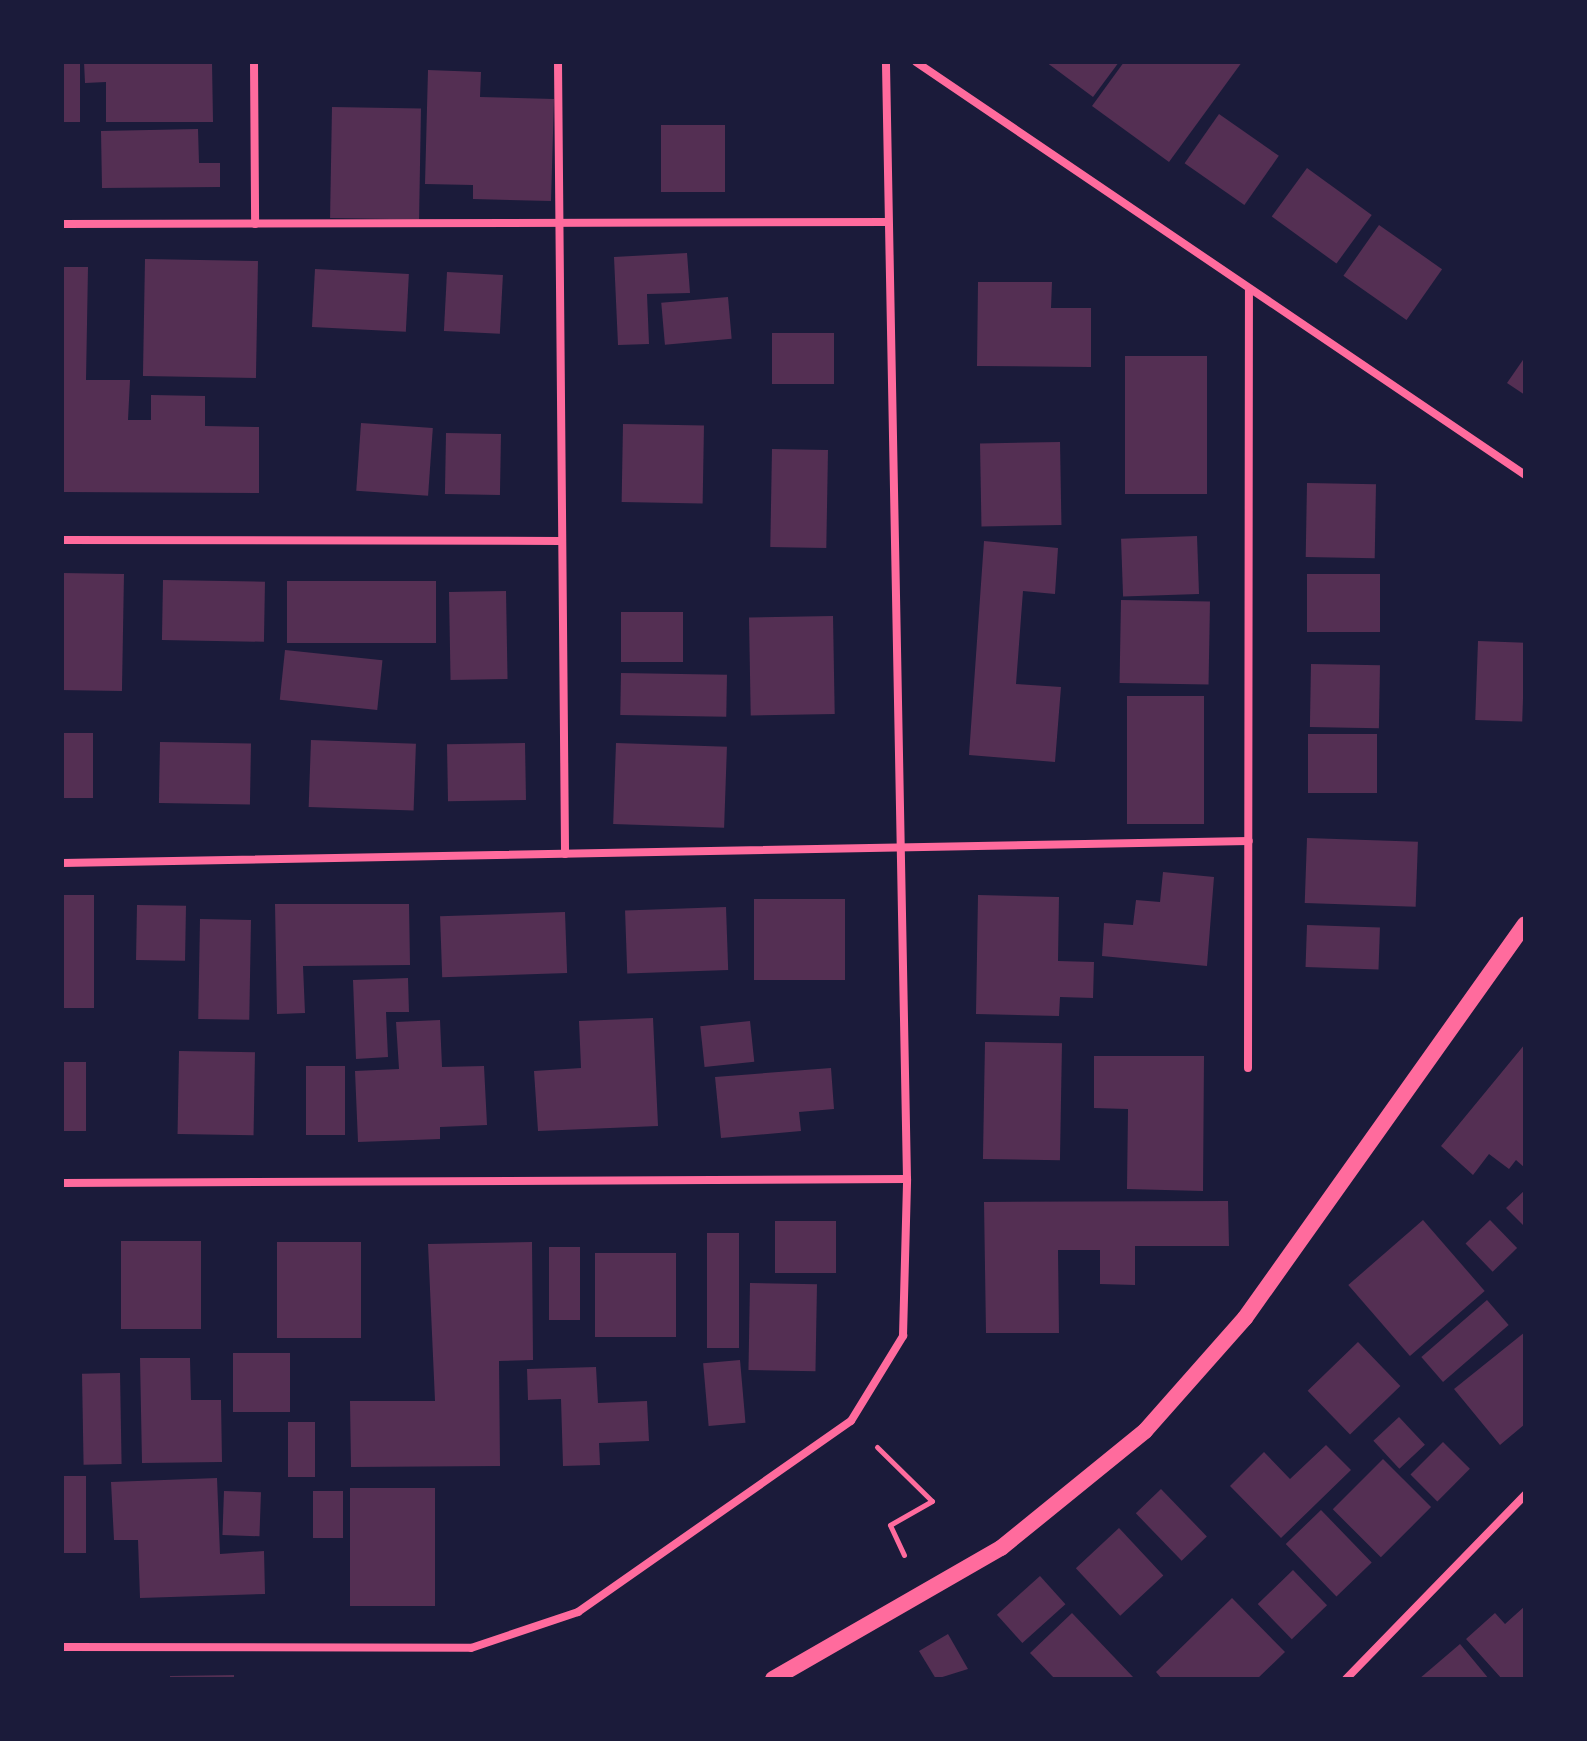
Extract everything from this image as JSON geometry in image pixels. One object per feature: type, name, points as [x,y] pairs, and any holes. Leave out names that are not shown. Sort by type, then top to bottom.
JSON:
[{"type":"main road","points":[[773,1679],[922,1596],[1076,1492],[1198,1376],[1525,924]]},
{"type":"street","points":[[254,62],[255,224]]},
{"type":"street","points":[[558,62],[565,854]]},
{"type":"street","points":[[62,1647],[471,1648],[578,1612],[851,1421],[903,1336],[907,1179],[886,62]]},
{"type":"street","points":[[916,62],[1525,475]]},
{"type":"street","points":[[62,224],[888,222]]},
{"type":"street","points":[[1248,1068],[1249,290]]},
{"type":"street","points":[[62,540],[562,541]]},
{"type":"street","points":[[62,863],[1249,841]]},
{"type":"street","points":[[62,1183],[907,1179]]},
{"type":"street","points":[[1346,1679],[1525,1495]]},
{"type":"path","points":[[851,1421],[932,1501],[890,1525],[922,1596]]},
{"type":"building","points":[[62,62],[80,62],[80,122],[62,122]]},
{"type":"building","points":[[84,62],[212,62],[213,122],[106,122],[106,82],[85,83]]},
{"type":"building","points":[[1046,62],[1119,62],[1093,97]]},
{"type":"building","points":[[1124,62],[1242,62],[1169,162],[1092,106]]},
{"type":"building","points":[[428,70],[481,72],[480,97],[554,99],[551,201],[473,199],[473,185],[425,184]]},
{"type":"building","points":[[332,107],[421,109],[419,220],[330,218]]},
{"type":"building","points":[[1219,114],[1279,156],[1244,205],[1185,163]]},
{"type":"building","points":[[661,125],[725,125],[725,192],[661,192]]},
{"type":"building","points":[[198,129],[199,163],[220,163],[220,187],[102,188],[101,131]]},
{"type":"building","points":[[1307,168],[1372,215],[1336,264],[1272,217]]},
{"type":"building","points":[[1379,225],[1442,269],[1407,320],[1343,276]]},
{"type":"building","points":[[687,253],[690,293],[647,294],[649,344],[618,345],[614,257]]},
{"type":"building","points":[[145,259],[258,261],[256,378],[143,376]]},
{"type":"building","points":[[62,267],[88,267],[86,380],[130,380],[128,420],[151,420],[151,395],[205,396],[205,426],[259,427],[259,493],[62,492]]},
{"type":"building","points":[[315,269],[409,274],[406,332],[312,327]]},
{"type":"building","points":[[447,272],[503,275],[500,334],[444,331]]},
{"type":"building","points":[[978,282],[1052,282],[1051,308],[1091,308],[1091,367],[977,366]]},
{"type":"building","points":[[728,297],[732,339],[665,345],[661,303]]},
{"type":"building","points":[[772,333],[834,333],[834,384],[772,384]]},
{"type":"building","points":[[1125,356],[1207,356],[1207,494],[1125,494]]},
{"type":"building","points":[[1525,357],[1525,395],[1507,383]]},
{"type":"building","points":[[361,423],[433,428],[428,496],[356,491]]},
{"type":"building","points":[[623,424],[704,425],[703,503],[622,502]]},
{"type":"building","points":[[446,433],[501,434],[500,495],[445,494]]},
{"type":"building","points":[[1060,442],[1061,525],[981,526],[980,443]]},
{"type":"building","points":[[772,449],[828,450],[826,548],[770,547]]},
{"type":"building","points":[[1307,483],[1376,484],[1375,558],[1306,557]]},
{"type":"building","points":[[1197,536],[1199,594],[1123,597],[1121,539]]},
{"type":"building","points":[[984,541],[1058,548],[1055,594],[1023,591],[1016,684],[1061,687],[1055,762],[969,755]]},
{"type":"building","points":[[62,573],[124,574],[122,691],[62,690]]},
{"type":"building","points":[[1307,574],[1380,574],[1380,632],[1307,632]]},
{"type":"building","points":[[163,580],[265,582],[264,642],[162,640]]},
{"type":"building","points":[[287,581],[436,581],[436,643],[287,643]]},
{"type":"building","points":[[506,591],[508,679],[451,680],[449,592]]},
{"type":"building","points":[[1121,600],[1210,602],[1209,685],[1120,683]]},
{"type":"building","points":[[621,612],[683,612],[683,662],[621,662]]},
{"type":"building","points":[[833,616],[835,714],[751,715],[749,617]]},
{"type":"building","points":[[1478,641],[1525,643],[1522,722],[1475,720]]},
{"type":"building","points":[[285,650],[382,660],[377,710],[280,700]]},
{"type":"building","points":[[1311,664],[1380,665],[1379,728],[1310,727]]},
{"type":"building","points":[[621,673],[727,675],[726,717],[620,715]]},
{"type":"building","points":[[1127,696],[1204,696],[1204,824],[1127,824]]},
{"type":"building","points":[[62,733],[93,733],[93,798],[62,798]]},
{"type":"building","points":[[1308,734],[1377,734],[1377,793],[1308,793]]},
{"type":"building","points":[[311,740],[416,744],[414,811],[309,807]]},
{"type":"building","points":[[160,742],[251,744],[250,805],[159,803]]},
{"type":"building","points":[[525,743],[526,800],[448,801],[447,744]]},
{"type":"building","points":[[616,743],[727,747],[724,828],[613,824]]},
{"type":"building","points":[[1307,838],[1418,842],[1416,907],[1305,903]]},
{"type":"building","points":[[1163,872],[1214,877],[1207,966],[1102,956],[1104,923],[1133,925],[1136,900],[1160,902]]},
{"type":"building","points":[[62,895],[94,895],[94,1008],[62,1008]]},
{"type":"building","points":[[978,895],[1059,897],[1058,961],[1094,962],[1093,998],[1060,997],[1059,1016],[976,1014]]},
{"type":"building","points":[[754,899],[845,899],[845,980],[754,980]]},
{"type":"building","points":[[275,904],[409,904],[410,965],[303,966],[305,1013],[277,1014]]},
{"type":"building","points":[[137,905],[186,906],[185,961],[136,960]]},
{"type":"building","points":[[726,907],[728,970],[627,973],[625,911]]},
{"type":"building","points":[[565,912],[567,973],[442,977],[440,916]]},
{"type":"building","points":[[200,919],[251,920],[249,1020],[198,1019]]},
{"type":"building","points":[[1307,925],[1380,928],[1378,970],[1306,967]]},
{"type":"building","points":[[408,978],[409,1012],[386,1012],[388,1057],[356,1059],[353,980]]},
{"type":"building","points":[[653,1018],[658,1126],[538,1131],[534,1071],[581,1068],[579,1021]]},
{"type":"building","points":[[440,1020],[442,1067],[484,1066],[487,1125],[440,1127],[440,1139],[358,1142],[355,1071],[399,1069],[396,1022]]},
{"type":"building","points":[[750,1021],[754,1062],[705,1067],[700,1026]]},
{"type":"building","points":[[985,1042],[1062,1043],[1060,1160],[983,1159]]},
{"type":"building","points":[[1525,1044],[1525,1168],[1516,1160],[1509,1169],[1489,1154],[1473,1175],[1441,1146]]},
{"type":"building","points":[[179,1051],[255,1052],[254,1135],[178,1134]]},
{"type":"building","points":[[1094,1056],[1204,1056],[1203,1191],[1127,1189],[1128,1109],[1094,1108]]},
{"type":"building","points":[[62,1062],[86,1062],[86,1131],[62,1131]]},
{"type":"building","points":[[306,1066],[345,1066],[345,1135],[306,1135]]},
{"type":"building","points":[[831,1068],[834,1109],[799,1112],[801,1131],[721,1138],[715,1077]]},
{"type":"building","points":[[1525,1190],[1525,1227],[1506,1208]]},
{"type":"building","points":[[1228,1201],[1229,1246],[1135,1246],[1135,1285],[1100,1284],[1100,1250],[1058,1250],[1059,1333],[986,1333],[984,1202]]},
{"type":"building","points":[[1423,1220],[1485,1291],[1410,1356],[1348,1285]]},
{"type":"building","points":[[1490,1220],[1517,1248],[1493,1272],[1466,1244]]},
{"type":"building","points":[[775,1221],[836,1221],[836,1273],[775,1273]]},
{"type":"building","points":[[707,1233],[739,1233],[739,1348],[707,1348]]},
{"type":"building","points":[[121,1241],[201,1241],[201,1329],[121,1329]]},
{"type":"building","points":[[277,1242],[361,1242],[361,1338],[277,1338]]},
{"type":"building","points":[[532,1242],[533,1360],[499,1361],[500,1466],[351,1467],[350,1401],[435,1401],[428,1244]]},
{"type":"building","points":[[549,1247],[580,1247],[580,1320],[549,1320]]},
{"type":"building","points":[[595,1253],[676,1253],[676,1337],[595,1337]]},
{"type":"building","points":[[750,1283],[817,1284],[815,1371],[748,1370]]},
{"type":"building","points":[[1487,1300],[1509,1325],[1443,1382],[1421,1357]]},
{"type":"building","points":[[1525,1332],[1525,1424],[1500,1445],[1454,1389]]},
{"type":"building","points":[[1358,1342],[1400,1386],[1350,1435],[1308,1391]]},
{"type":"building","points":[[233,1353],[290,1353],[290,1412],[233,1412]]},
{"type":"building","points":[[140,1358],[190,1358],[191,1400],[221,1400],[222,1462],[142,1463]]},
{"type":"building","points":[[740,1360],[745,1423],[709,1426],[703,1363]]},
{"type":"building","points":[[596,1367],[598,1403],[647,1401],[649,1441],[599,1443],[600,1465],[563,1466],[561,1399],[528,1400],[527,1369]]},
{"type":"building","points":[[120,1373],[122,1464],[84,1465],[82,1374]]},
{"type":"building","points":[[1399,1417],[1425,1445],[1399,1469],[1373,1441]]},
{"type":"building","points":[[288,1422],[315,1422],[315,1477],[288,1477]]},
{"type":"building","points":[[1443,1442],[1470,1469],[1437,1501],[1410,1475]]},
{"type":"building","points":[[1326,1445],[1351,1470],[1281,1538],[1230,1486],[1264,1452],[1290,1479]]},
{"type":"building","points":[[1383,1459],[1431,1507],[1381,1557],[1333,1509]]},
{"type":"building","points":[[62,1476],[86,1476],[86,1553],[62,1553]]},
{"type":"building","points":[[217,1478],[220,1554],[264,1551],[265,1594],[140,1598],[138,1540],[114,1540],[111,1482]]},
{"type":"building","points":[[350,1488],[435,1488],[435,1606],[350,1606]]},
{"type":"building","points":[[1161,1489],[1207,1536],[1182,1561],[1136,1513]]},
{"type":"building","points":[[224,1491],[261,1492],[259,1536],[222,1535]]},
{"type":"building","points":[[313,1491],[343,1491],[343,1538],[313,1538]]},
{"type":"building","points":[[1321,1510],[1372,1563],[1336,1597],[1286,1544]]},
{"type":"building","points":[[1119,1528],[1163,1576],[1120,1616],[1076,1568]]},
{"type":"building","points":[[1293,1570],[1327,1605],[1292,1639],[1258,1604]]},
{"type":"building","points":[[1040,1576],[1065,1604],[1022,1643],[997,1615]]},
{"type":"building","points":[[1232,1598],[1285,1652],[1257,1679],[1162,1679],[1156,1672]]},
{"type":"building","points":[[1525,1606],[1525,1679],[1502,1679],[1466,1639],[1495,1613],[1505,1624]]},
{"type":"building","points":[[1072,1613],[1133,1679],[1055,1679],[1030,1653]]},
{"type":"building","points":[[948,1634],[968,1669],[936,1679],[919,1651]]},
{"type":"building","points":[[1460,1644],[1489,1679],[1419,1679]]},
{"type":"building","points":[[234,1675],[234,1679],[170,1679],[170,1676]]}]
